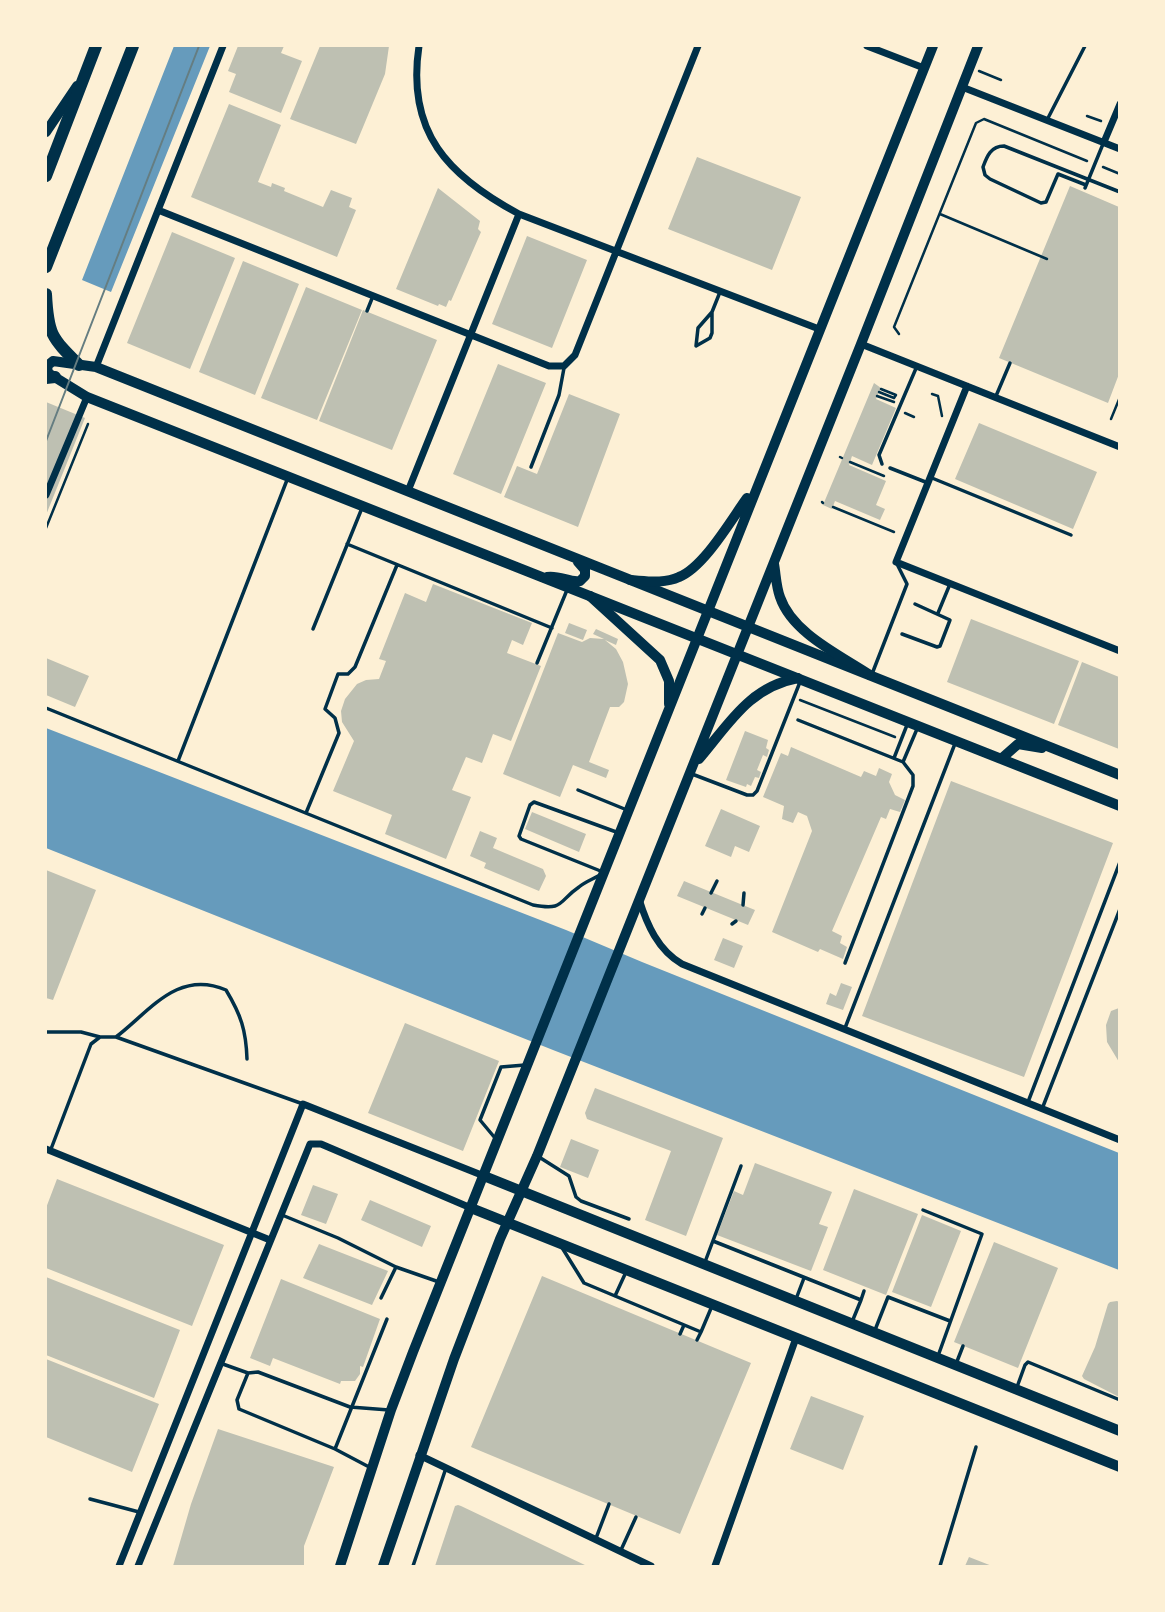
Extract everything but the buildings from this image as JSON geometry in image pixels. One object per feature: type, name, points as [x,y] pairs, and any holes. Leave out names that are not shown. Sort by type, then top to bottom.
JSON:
[{"type":"highway","points":[[46,176],[96,46]]},
{"type":"highway","points":[[46,267],[133,46]]},
{"type":"highway","points":[[46,294],[48,324],[52,336],[79,365]]},
{"type":"main road","points":[[340,1566],[391,1410],[933,46]]},
{"type":"main road","points":[[383,1566],[419,1455],[508,1222],[738,655],[978,46]]},
{"type":"main road","points":[[630,580],[662,582],[685,574],[708,550],[757,484]]},
{"type":"main road","points":[[774,562],[780,597],[793,620],[871,676]]},
{"type":"main road","points":[[590,596],[660,660],[669,681],[668,712]]},
{"type":"main road","points":[[691,770],[750,699],[772,685],[799,679]]},
{"type":"street","points":[[96,367],[223,46]]},
{"type":"street","points":[[419,46],[415,68],[417,93],[423,118],[433,141],[448,164],[489,198],[519,214],[820,329]]},
{"type":"street","points":[[158,210],[549,366],[565,365],[575,355],[698,46]]},
{"type":"street","points":[[867,46],[924,68]]},
{"type":"street","points":[[46,132],[85,74]]},
{"type":"street","points":[[962,87],[1119,149]]},
{"type":"street","points":[[1104,142],[1119,104]]},
{"type":"street","points":[[408,491],[519,214]]},
{"type":"street","points":[[862,344],[1119,447]]},
{"type":"street","points":[[1119,775],[96,367],[51,361],[47,369],[50,378],[87,397],[1119,806]]},
{"type":"street","points":[[967,386],[896,562],[1119,651]]},
{"type":"street","points":[[46,495],[87,397]]},
{"type":"street","points":[[543,577],[558,575],[575,582],[583,579],[586,572],[583,566],[568,556]]},
{"type":"street","points":[[1001,759],[1018,744],[1056,750]]},
{"type":"street","points":[[639,899],[655,938],[675,960],[701,973],[1119,1140]]},
{"type":"street","points":[[119,1566],[303,1104],[1015,1390],[1118,1428]]},
{"type":"street","points":[[138,1566],[305,1152],[310,1144],[314,1143],[1119,1467]]},
{"type":"street","points":[[48,1150],[270,1240]]},
{"type":"street","points":[[715,1566],[796,1338]]},
{"type":"street","points":[[419,1455],[651,1566]]},
{"type":"lane","points":[[1046,120],[1085,46]]},
{"type":"lane","points":[[1058,174],[1085,187],[1104,142]]},
{"type":"lane","points":[[1060,167],[1046,202],[1041,203],[990,179],[985,175],[983,167],[990,152],[996,146],[1004,146],[1060,167],[1089,178],[1119,192]]},
{"type":"lane","points":[[712,312],[710,338],[696,346],[698,328],[712,312],[721,291]]},
{"type":"lane","points":[[367,311],[373,296]]},
{"type":"lane","points":[[995,397],[1010,363]]},
{"type":"lane","points":[[531,467],[559,395],[565,365]]},
{"type":"lane","points":[[882,464],[879,455],[917,366]]},
{"type":"lane","points":[[891,468],[1071,535]]},
{"type":"lane","points":[[178,761],[288,477]]},
{"type":"lane","points":[[313,629],[363,506]]},
{"type":"lane","points":[[347,544],[552,628]]},
{"type":"lane","points":[[871,676],[907,584],[896,562]]},
{"type":"lane","points":[[306,814],[339,733],[335,718],[325,709],[338,674],[348,674],[355,667],[397,565]]},
{"type":"lane","points":[[938,613],[950,584]]},
{"type":"lane","points":[[537,663],[568,587]]},
{"type":"lane","points":[[902,634],[940,646],[950,620],[915,604]]},
{"type":"lane","points":[[691,770],[747,795],[753,795],[757,791],[799,679]]},
{"type":"lane","points":[[46,708],[533,905],[552,907],[562,904],[577,888],[605,873]]},
{"type":"lane","points":[[798,720],[894,758],[902,762],[913,775],[913,786],[845,963]]},
{"type":"lane","points":[[894,758],[901,739],[913,724]]},
{"type":"lane","points":[[902,762],[913,724]]},
{"type":"lane","points":[[844,1030],[956,741]]},
{"type":"lane","points":[[578,790],[629,811]]},
{"type":"lane","points":[[605,873],[521,839],[519,836],[530,805],[534,802],[620,834]]},
{"type":"lane","points":[[1027,1103],[1119,862]]},
{"type":"lane","points":[[711,893],[717,881]]},
{"type":"lane","points":[[743,905],[744,893]]},
{"type":"lane","points":[[702,914],[705,908]]},
{"type":"lane","points":[[1042,1109],[1119,909]]},
{"type":"lane","points":[[116,1037],[162,998],[176,989],[198,982],[226,990],[246,1031],[247,1059]]},
{"type":"lane","points":[[46,1031],[116,1037],[303,1104]]},
{"type":"lane","points":[[48,1150],[91,1044],[100,1037]]},
{"type":"lane","points":[[498,1141],[480,1120],[501,1067],[527,1065]]},
{"type":"lane","points":[[537,1156],[569,1176],[576,1196],[581,1201],[629,1219]]},
{"type":"lane","points":[[704,1264],[741,1166]]},
{"type":"lane","points":[[923,1210],[982,1234],[937,1358]]},
{"type":"lane","points":[[280,1214],[338,1238],[396,1267],[441,1282]]},
{"type":"lane","points":[[713,1241],[861,1300]]},
{"type":"lane","points":[[559,1243],[584,1283],[701,1332]]},
{"type":"lane","points":[[381,1298],[396,1267]]},
{"type":"lane","points":[[615,1296],[627,1270]]},
{"type":"lane","points":[[795,1301],[804,1278]]},
{"type":"lane","points":[[851,1324],[864,1291]]},
{"type":"lane","points":[[874,1333],[888,1297],[950,1321]]},
{"type":"lane","points":[[697,1340],[712,1304]]},
{"type":"lane","points":[[335,1449],[387,1319]]},
{"type":"lane","points":[[680,1334],[684,1325]]},
{"type":"lane","points":[[955,1366],[963,1346]]},
{"type":"lane","points":[[1015,1390],[1028,1362],[1119,1401]]},
{"type":"lane","points":[[220,1363],[248,1373],[258,1372],[350,1407],[391,1410]]},
{"type":"lane","points":[[248,1373],[237,1400],[239,1409],[335,1449],[371,1468]]},
{"type":"lane","points":[[940,1566],[976,1447]]},
{"type":"lane","points":[[413,1566],[446,1468]]},
{"type":"lane","points":[[90,1499],[141,1512]]},
{"type":"lane","points":[[595,1540],[609,1504]]},
{"type":"lane","points":[[620,1552],[636,1517]]},
{"type":"path","points":[[970,67],[1001,80]]},
{"type":"path","points":[[1087,116],[1111,125]]},
{"type":"path","points":[[899,334],[894,327],[976,123],[984,119],[1119,174]]},
{"type":"path","points":[[939,214],[1047,259]]},
{"type":"path","points":[[880,393],[896,403],[895,407]]},
{"type":"path","points":[[932,394],[938,396],[943,416]]},
{"type":"path","points":[[1111,419],[1119,397]]},
{"type":"path","points":[[46,528],[91,418]]},
{"type":"path","points":[[850,462],[887,477]]},
{"type":"path","points":[[833,507],[894,533]]},
{"type":"path","points":[[794,697],[901,739]]},
{"type":"water","points":[[174,46],[210,46],[111,292],[82,280]]},
{"type":"water","points":[[46,728],[566,930],[1119,1153],[1119,1270],[553,1050],[46,848]]},
{"type":"tram line","points":[[46,441],[199,46]]}]
